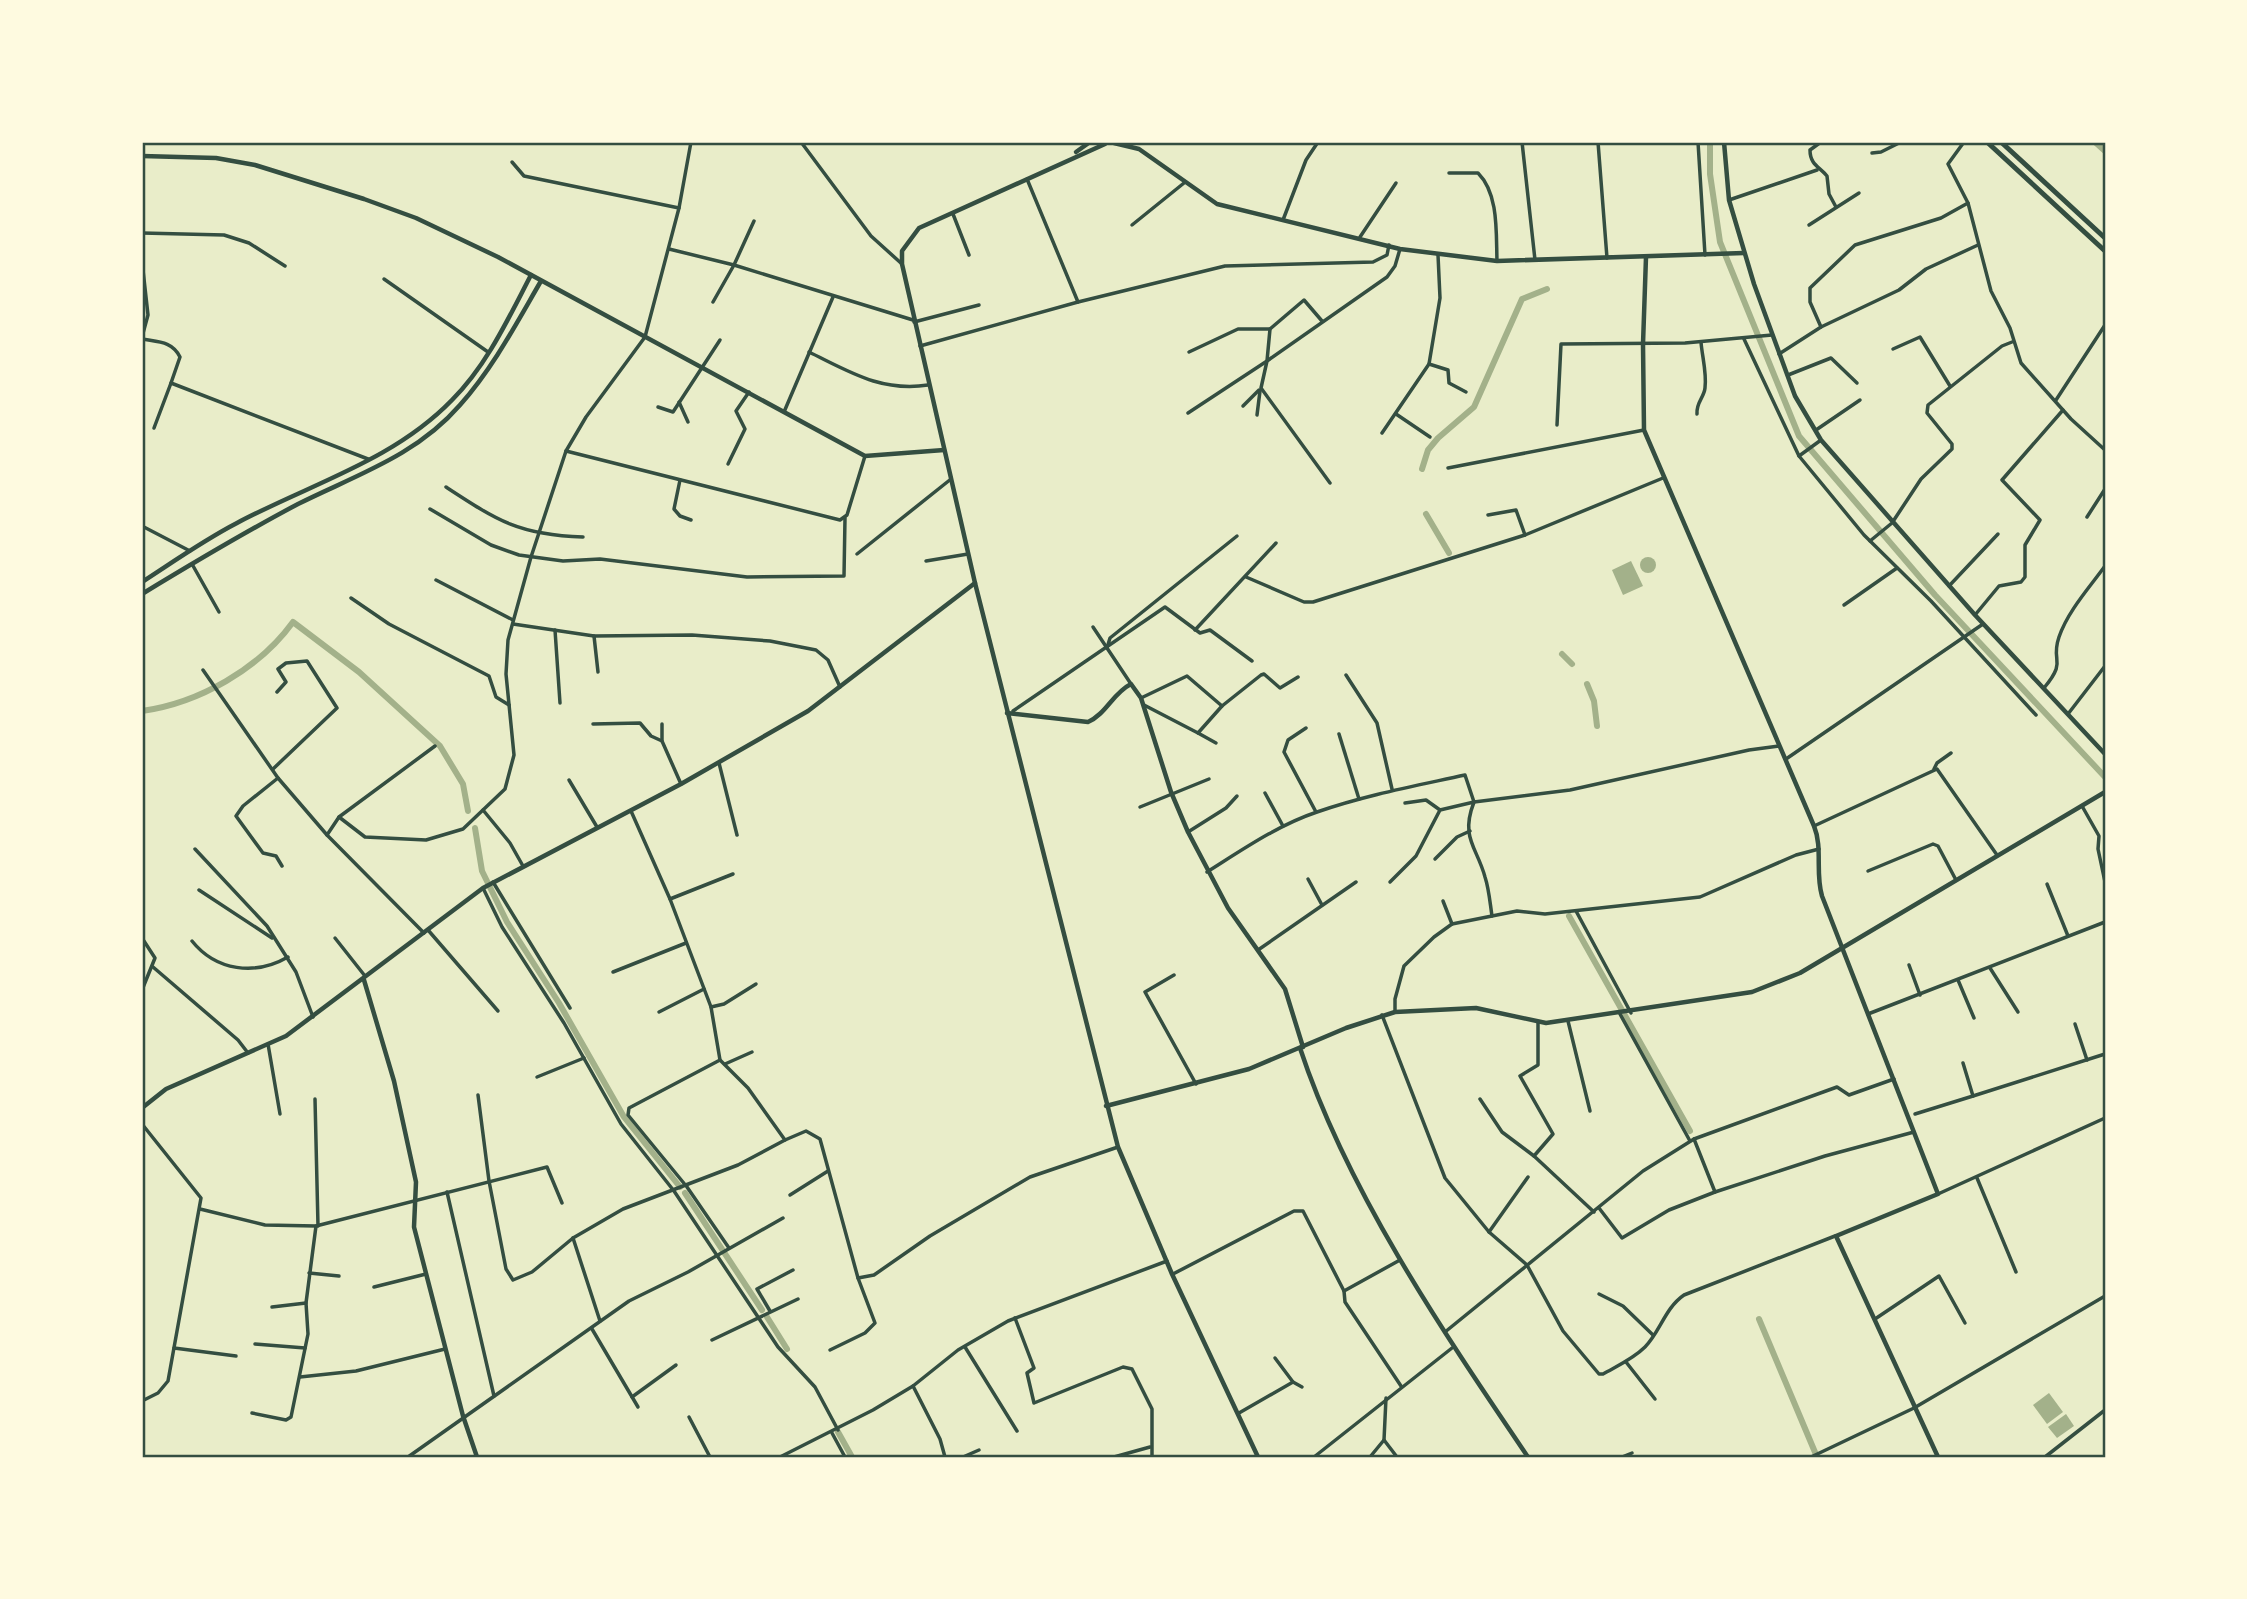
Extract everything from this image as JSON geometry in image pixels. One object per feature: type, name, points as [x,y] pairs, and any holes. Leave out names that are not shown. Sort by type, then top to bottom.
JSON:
[{"type":"main road","points":[[1987,142],[2105,251]]},
{"type":"main road","points":[[2000,142],[2105,238]]},
{"type":"street","points":[[339,817],[365,837],[426,840],[463,829],[505,789],[514,755],[506,674],[513,622],[531,557],[566,451],[586,417],[645,337],[679,208],[691,142]]},
{"type":"street","points":[[801,142],[871,236],[902,264]]},
{"type":"street","points":[[1070,157],[1090,142]]},
{"type":"street","points":[[1139,149],[1114,142],[1104,143],[919,228],[909,237],[902,251],[902,264],[975,583],[1010,712],[1118,1147],[1172,1274],[1258,1457]]},
{"type":"street","points":[[1130,142],[1217,204],[1360,237],[1399,249],[1497,261],[1742,253]]},
{"type":"street","points":[[1283,220],[1306,160],[1318,142]]},
{"type":"street","points":[[1522,142],[1535,260]]},
{"type":"street","points":[[1598,142],[1607,258]]},
{"type":"street","points":[[1698,142],[1705,255]]},
{"type":"street","points":[[1724,142],[1729,200],[1742,253],[1770,336],[1795,396],[1816,430],[1819,441],[1975,615],[1981,625],[2105,754]]},
{"type":"street","points":[[1821,142],[1810,150],[1817,170],[1827,176],[1829,194],[1836,208]]},
{"type":"street","points":[[1871,153],[1881,152],[1901,142]]},
{"type":"street","points":[[1964,142],[1948,164],[1968,203],[1991,291],[2010,328],[2012,342],[2026,370],[2105,450]]},
{"type":"street","points":[[142,156],[216,158],[290,174],[416,218],[703,366],[865,456],[944,450]]},
{"type":"street","points":[[512,162],[524,176],[679,208]]},
{"type":"street","points":[[1729,200],[1817,170]]},
{"type":"street","points":[[1449,173],[1478,173],[1486,180],[1492,202],[1497,261]]},
{"type":"street","points":[[1027,179],[1078,302]]},
{"type":"street","points":[[1132,225],[1184,183]]},
{"type":"street","points":[[1360,237],[1396,183]]},
{"type":"street","points":[[1809,225],[1859,193]]},
{"type":"street","points":[[1821,327],[1810,302],[1810,288],[1855,246],[1874,237],[1941,218],[1968,203]]},
{"type":"street","points":[[952,212],[969,255]]},
{"type":"street","points":[[713,302],[754,221]]},
{"type":"street","points":[[142,233],[225,235],[249,243],[285,266]]},
{"type":"street","points":[[920,346],[1078,302],[1225,267],[1262,263],[1373,262],[1387,255],[1389,245]]},
{"type":"street","points":[[1779,354],[1821,327],[1899,290],[1926,269],[1978,245]]},
{"type":"street","points":[[669,249],[734,265],[914,321],[979,305]]},
{"type":"street","points":[[1188,413],[1387,278],[1395,266],[1399,249]]},
{"type":"street","points":[[1382,433],[1429,364],[1440,298],[1438,255]]},
{"type":"street","points":[[1646,257],[1644,430],[1814,826],[1819,849],[1818,882],[1938,1194]]},
{"type":"street","points":[[142,261],[148,315],[142,338],[169,344],[177,349],[180,357],[154,428]]},
{"type":"street","points":[[142,582],[236,523],[370,460],[432,419],[453,399],[490,354],[531,275]]},
{"type":"street","points":[[384,279],[490,354]]},
{"type":"street","points":[[142,594],[323,492],[387,464],[438,427],[460,406],[495,359],[541,281]]},
{"type":"street","points":[[784,412],[833,297]]},
{"type":"street","points":[[1189,352],[1238,329],[1270,329],[1304,300],[1322,321]]},
{"type":"street","points":[[2056,400],[2105,325]]},
{"type":"street","points":[[1257,415],[1270,329]]},
{"type":"street","points":[[1558,425],[1561,344],[1700,342],[1770,336]]},
{"type":"street","points":[[1892,349],[1920,337],[1950,386]]},
{"type":"street","points":[[1746,339],[1799,455],[1871,540],[1965,636],[2036,715]]},
{"type":"street","points":[[658,407],[670,412],[720,341]]},
{"type":"street","points":[[1697,414],[1696,405],[1706,384],[1700,342]]},
{"type":"street","points":[[1871,540],[1892,523],[1921,478],[1952,449],[1952,444],[1927,409],[1950,386],[2001,346],[2012,342]]},
{"type":"street","points":[[809,352],[868,380],[889,386],[928,386]]},
{"type":"street","points":[[1788,375],[1831,358],[1857,383]]},
{"type":"street","points":[[1429,364],[1448,370],[1449,383],[1466,392]]},
{"type":"street","points":[[171,383],[370,460]]},
{"type":"street","points":[[1243,406],[1261,388]]},
{"type":"street","points":[[1261,388],[1330,483]]},
{"type":"street","points":[[729,464],[745,429],[736,411],[749,392]]},
{"type":"street","points":[[1816,430],[1860,400]]},
{"type":"street","points":[[679,402],[688,422]]},
{"type":"street","points":[[1975,615],[1999,586],[2021,582],[2025,577],[2025,545],[2040,520],[2002,480],[2063,410]]},
{"type":"street","points":[[1396,414],[1430,437]]},
{"type":"street","points":[[1448,468],[1644,430]]},
{"type":"street","points":[[1799,455],[1819,441]]},
{"type":"street","points":[[566,451],[838,520],[845,518]]},
{"type":"street","points":[[430,509],[491,545],[531,557],[564,561],[600,559],[747,577],[844,576],[845,518],[865,456]]},
{"type":"street","points":[[1246,577],[1304,602],[1313,602],[1525,534],[1663,478]]},
{"type":"street","points":[[857,554],[951,479]]},
{"type":"street","points":[[680,480],[674,509],[680,516],[691,520]]},
{"type":"street","points":[[446,487],[501,523],[539,533],[583,537]]},
{"type":"street","points":[[2087,517],[2105,489]]},
{"type":"street","points":[[1488,516],[1516,510],[1525,534]]},
{"type":"street","points":[[142,526],[190,551]]},
{"type":"street","points":[[1949,586],[1998,534]]},
{"type":"street","points":[[1107,648],[1110,638],[1237,536]]},
{"type":"street","points":[[1195,630],[1276,543]]},
{"type":"street","points":[[926,561],[968,554]]},
{"type":"street","points":[[192,564],[219,612]]},
{"type":"street","points":[[2044,689],[2059,666],[2059,637],[2079,602],[2105,566]]},
{"type":"street","points":[[1844,605],[1897,568]]},
{"type":"street","points":[[436,580],[513,622],[555,630],[594,636],[692,635],[771,641],[817,650],[828,660],[840,687]]},
{"type":"street","points":[[142,1108],[166,1089],[286,1036],[483,888],[681,784],[808,711],[975,583]]},
{"type":"street","points":[[351,598],[389,624],[489,676],[496,698],[509,705]]},
{"type":"street","points":[[1010,712],[1165,607],[1195,630],[1200,633],[1210,631],[1252,661]]},
{"type":"street","points":[[1786,759],[1981,625]]},
{"type":"street","points":[[1093,627],[1141,698],[1171,792],[1208,872],[1228,908],[1291,1002],[1301,1047],[1325,1117],[1443,1333],[1528,1457]]},
{"type":"street","points":[[555,630],[560,703]]},
{"type":"street","points":[[594,636],[598,672]]},
{"type":"street","points":[[273,769],[337,708],[307,662],[286,663],[278,669],[286,682],[277,692]]},
{"type":"street","points":[[2067,716],[2105,666]]},
{"type":"street","points":[[203,670],[250,742],[327,835],[426,931],[499,1011]]},
{"type":"street","points":[[1198,733],[1222,706],[1262,674],[1280,688],[1298,677]]},
{"type":"street","points":[[1346,675],[1377,723],[1392,789]]},
{"type":"street","points":[[1141,698],[1187,676],[1222,706]]},
{"type":"street","points":[[1010,712],[1088,722],[1099,715],[1118,692],[1131,684]]},
{"type":"street","points":[[1144,705],[1216,743]]},
{"type":"street","points":[[593,724],[640,723],[651,736],[662,741]]},
{"type":"street","points":[[662,724],[662,741],[681,784]]},
{"type":"street","points":[[1306,728],[1288,740],[1284,752],[1316,812]]},
{"type":"street","points":[[1339,734],[1359,799]]},
{"type":"street","points":[[327,835],[339,817],[435,746]]},
{"type":"street","points":[[1405,803],[1426,800],[1440,810],[1474,802],[1570,790],[1638,777],[1748,750],[1779,746]]},
{"type":"street","points":[[1814,826],[1934,769],[1937,763],[1951,753]]},
{"type":"street","points":[[719,763],[737,835]]},
{"type":"street","points":[[1934,769],[1939,770],[1997,855]]},
{"type":"street","points":[[1208,872],[1283,826],[1316,812],[1392,789],[1465,775],[1474,802],[1470,813],[1471,848],[1485,874],[1492,916]]},
{"type":"street","points":[[278,778],[243,806],[236,816],[262,853],[276,856],[282,866]]},
{"type":"street","points":[[1140,807],[1171,792],[1209,779]]},
{"type":"street","points":[[569,780],[598,829]]},
{"type":"street","points":[[1106,1106],[1249,1069],[1395,1012],[1476,1008],[1538,1023],[1631,1013],[1752,992],[1800,973],[2105,792]]},
{"type":"street","points":[[1265,793],[1283,826]]},
{"type":"street","points":[[1188,832],[1226,808],[1237,796]]},
{"type":"street","points":[[2081,806],[2099,836],[2098,849],[2105,882]]},
{"type":"street","points":[[483,810],[510,843],[523,866]]},
{"type":"street","points":[[1390,882],[1416,856],[1440,810]]},
{"type":"street","points":[[631,811],[670,899],[704,989],[720,1060],[748,1088],[785,1140]]},
{"type":"street","points":[[1435,859],[1457,837],[1470,831]]},
{"type":"street","points":[[1868,871],[1933,844],[1938,846],[1956,880]]},
{"type":"street","points":[[195,849],[257,913],[288,957],[313,1017]]},
{"type":"street","points":[[1395,1012],[1395,999],[1404,966],[1452,924],[1517,911],[1545,914],[1700,898],[1796,855],[1819,849]]},
{"type":"street","points":[[670,899],[733,874]]},
{"type":"street","points":[[1308,879],[1322,905]]},
{"type":"street","points":[[1258,950],[1356,882]]},
{"type":"street","points":[[492,883],[570,1008]]},
{"type":"street","points":[[2047,884],[2068,936]]},
{"type":"street","points":[[483,888],[502,927],[584,1058],[621,1124],[674,1191],[778,1347],[815,1387],[838,1430]]},
{"type":"street","points":[[199,890],[248,925],[274,939]]},
{"type":"street","points":[[1443,901],[1452,924]]},
{"type":"street","points":[[1576,911],[1631,1013]]},
{"type":"street","points":[[1868,1014],[2105,922]]},
{"type":"street","points":[[142,937],[155,958],[142,990]]},
{"type":"street","points":[[335,938],[365,979],[397,1093],[416,1182],[414,1227],[463,1416],[477,1457]]},
{"type":"street","points":[[192,941],[209,960],[225,965],[254,969],[271,966],[288,957]]},
{"type":"street","points":[[613,972],[686,943]]},
{"type":"street","points":[[1909,965],[1920,995]]},
{"type":"street","points":[[153,967],[238,1040],[248,1053]]},
{"type":"street","points":[[1990,968],[2018,1012]]},
{"type":"street","points":[[1174,975],[1145,992],[1196,1084]]},
{"type":"street","points":[[1958,980],[1974,1018]]},
{"type":"street","points":[[710,1007],[724,1004],[756,984]]},
{"type":"street","points":[[659,1012],[704,989]]},
{"type":"street","points":[[1620,1014],[1692,1140],[1715,1192]]},
{"type":"street","points":[[1382,1016],[1437,1164],[1445,1178],[1489,1232],[1527,1265],[1563,1331],[1599,1374],[1626,1361],[1646,1346],[1670,1307],[1684,1294],[1977,1178],[2105,1118]]},
{"type":"street","points":[[1568,1021],[1590,1111]]},
{"type":"street","points":[[1534,1156],[1553,1134],[1520,1076],[1538,1065],[1538,1023]]},
{"type":"street","points":[[2075,1024],[2087,1060]]},
{"type":"street","points":[[268,1044],[280,1114]]},
{"type":"street","points":[[725,1065],[752,1052]]},
{"type":"street","points":[[1916,1114],[2105,1054]]},
{"type":"street","points":[[537,1077],[584,1058]]},
{"type":"street","points":[[720,1060],[628,1110],[628,1115],[687,1187],[729,1248]]},
{"type":"street","points":[[1963,1063],[1973,1096]]},
{"type":"street","points":[[1443,1333],[1643,1171],[1692,1140],[1837,1087],[1849,1095],[1894,1079]]},
{"type":"street","points":[[478,1095],[489,1181],[506,1269],[510,1279],[518,1280],[532,1272],[573,1238],[623,1209],[687,1187],[806,1131],[818,1136],[858,1278],[875,1323],[865,1333],[830,1350]]},
{"type":"street","points":[[252,1413],[289,1420],[300,1377],[316,1226],[315,1098]]},
{"type":"street","points":[[1480,1099],[1502,1132],[1534,1156],[1594,1212]]},
{"type":"street","points":[[142,1124],[201,1196],[167,1384],[142,1401]]},
{"type":"street","points":[[1599,1208],[1622,1238],[1669,1210],[1715,1192],[1825,1156],[1914,1132]]},
{"type":"street","points":[[858,1278],[874,1275],[930,1236],[1030,1177],[1118,1147]]},
{"type":"street","points":[[200,1209],[256,1224],[316,1226],[547,1167],[562,1203]]},
{"type":"street","points":[[790,1195],[828,1171]]},
{"type":"street","points":[[1489,1232],[1528,1177]]},
{"type":"street","points":[[1977,1178],[2016,1272]]},
{"type":"street","points":[[447,1192],[494,1396]]},
{"type":"street","points":[[1172,1274],[1300,1210],[1306,1213],[1343,1291],[1345,1301],[1401,1386]]},
{"type":"street","points":[[408,1457],[629,1301],[719,1255],[783,1217]]},
{"type":"street","points":[[1836,1236],[1938,1457]]},
{"type":"street","points":[[573,1238],[600,1321]]},
{"type":"street","points":[[1343,1291],[1402,1259]]},
{"type":"street","points":[[780,1457],[838,1430],[913,1386],[965,1346],[1014,1318],[1118,1282],[1125,1274],[1167,1261]]},
{"type":"street","points":[[769,1311],[757,1289],[793,1270]]},
{"type":"street","points":[[309,1273],[339,1276]]},
{"type":"street","points":[[374,1287],[426,1274]]},
{"type":"street","points":[[1873,1320],[1940,1276],[1965,1323]]},
{"type":"street","points":[[1599,1294],[1623,1306],[1653,1335]]},
{"type":"street","points":[[1811,1457],[1914,1408],[2105,1296]]},
{"type":"street","points":[[712,1340],[758,1315],[798,1299]]},
{"type":"street","points":[[272,1307],[306,1303]]},
{"type":"street","points":[[1014,1318],[1034,1368],[1027,1373],[1034,1403],[1129,1367],[1152,1409],[1152,1457]]},
{"type":"street","points":[[592,1329],[638,1407]]},
{"type":"street","points":[[255,1344],[305,1348]]},
{"type":"street","points":[[965,1346],[1017,1431]]},
{"type":"street","points":[[174,1348],[236,1356]]},
{"type":"street","points":[[1314,1457],[1452,1348]]},
{"type":"street","points":[[300,1377],[356,1371],[445,1349]]},
{"type":"street","points":[[1275,1358],[1293,1382],[1302,1387]]},
{"type":"street","points":[[1626,1361],[1655,1399]]},
{"type":"street","points":[[632,1396],[676,1365]]},
{"type":"street","points":[[1239,1413],[1293,1382]]},
{"type":"street","points":[[913,1386],[940,1439],[945,1457]]},
{"type":"street","points":[[1370,1457],[1384,1440],[1386,1398]]},
{"type":"street","points":[[2045,1457],[2105,1410]]},
{"type":"street","points":[[689,1417],[710,1457]]},
{"type":"street","points":[[832,1433],[845,1457]]},
{"type":"street","points":[[1384,1440],[1397,1457]]},
{"type":"street","points":[[1114,1457],[1150,1447]]},
{"type":"street","points":[[963,1457],[979,1450]]},
{"type":"street","points":[[1622,1457],[1632,1453]]},
{"type":"shaded area","points":[[1645,557],[1651,557],[1656,565],[1654,571],[1645,573],[1640,568],[1640,562]]},
{"type":"shaded area","points":[[1631,561],[1643,586],[1623,595],[1612,570]]},
{"type":"shaded area","points":[[2049,1393],[2063,1412],[2047,1424],[2033,1405]]},
{"type":"shaded area","points":[[2066,1414],[2074,1426],[2057,1438],[2048,1427]]},
{"type":"waterway","points":[[1710,142],[1710,174],[1720,242],[1799,436],[1935,595],[2105,777]]},
{"type":"waterway","points":[[2095,142],[2105,151]]},
{"type":"waterway","points":[[1422,469],[1428,450],[1438,438],[1474,407],[1522,299],[1547,289]]},
{"type":"waterway","points":[[1426,514],[1449,553]]},
{"type":"waterway","points":[[142,711],[185,700],[226,681],[263,655],[293,622],[359,672],[440,746],[463,784],[468,811]]},
{"type":"waterway","points":[[1562,654],[1572,664]]},
{"type":"waterway","points":[[1587,684],[1594,701],[1597,726]]},
{"type":"waterway","points":[[475,828],[482,871],[507,922],[559,1003],[624,1117],[680,1187]]},
{"type":"waterway","points":[[1569,916],[1690,1131]]},
{"type":"waterway","points":[[685,1193],[762,1310]]},
{"type":"waterway","points":[[767,1317],[787,1349]]},
{"type":"waterway","points":[[1759,1319],[1817,1457]]},
{"type":"waterway","points":[[838,1432],[852,1457]]}]
